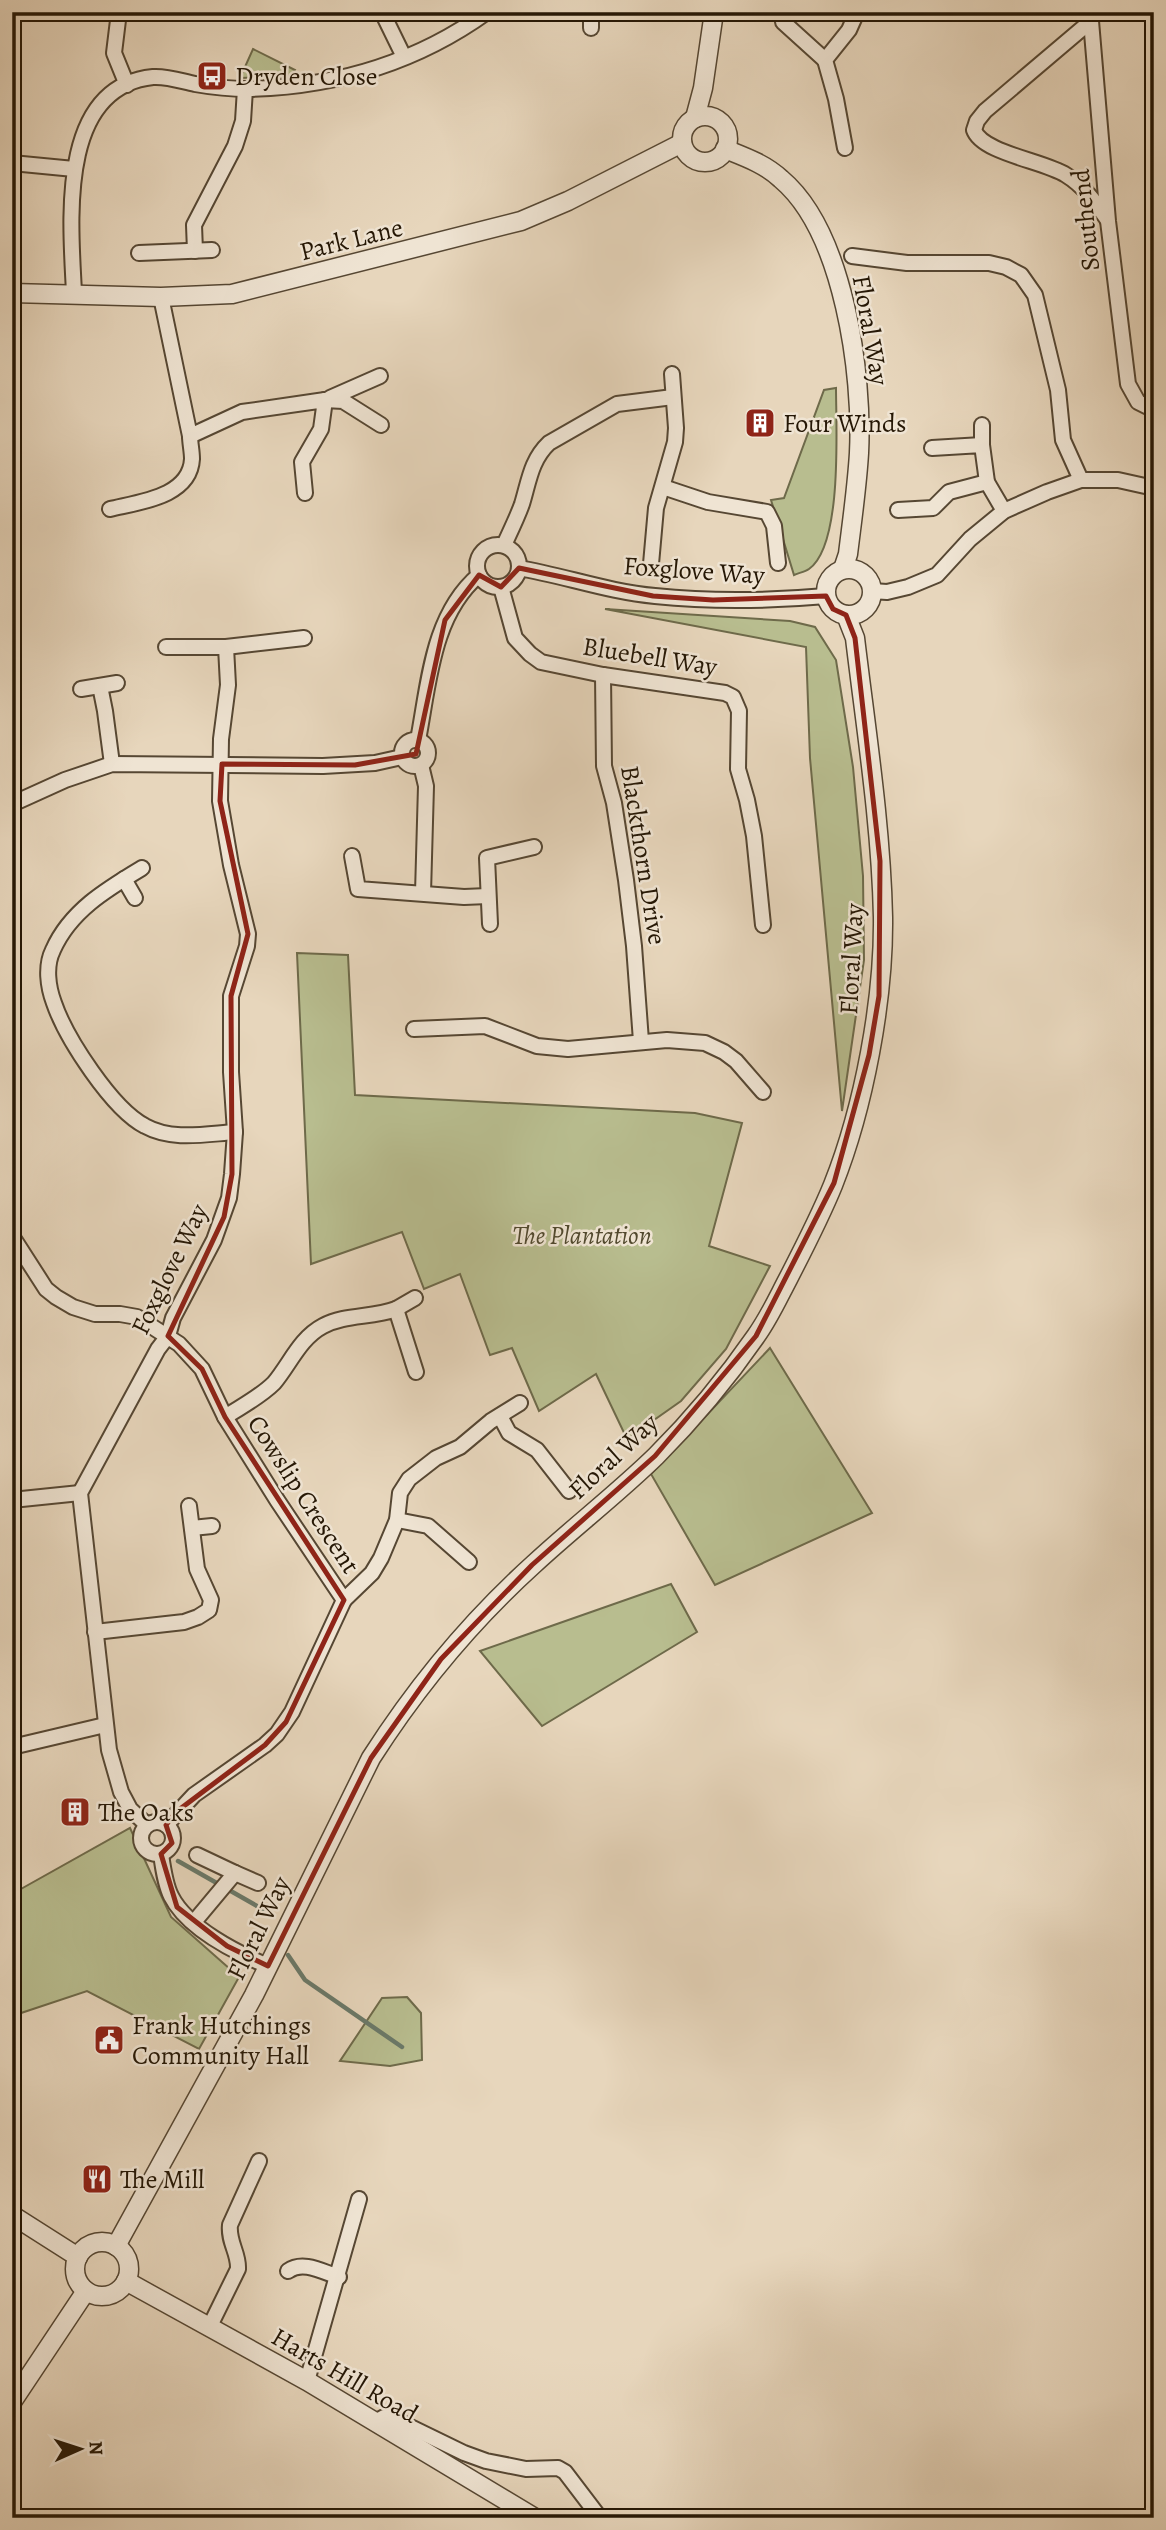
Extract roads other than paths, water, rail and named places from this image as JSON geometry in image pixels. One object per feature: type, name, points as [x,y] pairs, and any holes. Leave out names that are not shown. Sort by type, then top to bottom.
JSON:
[{"type":"street","points":[[119,12],[114,53],[127,85]]},
{"type":"street","points":[[382,12],[404,57]]},
{"type":"street","points":[[74,293],[72,233],[78,147],[96,110],[109,97],[127,85],[157,77],[245,89],[292,87],[332,81],[367,72],[435,45],[487,12]]},
{"type":"street","points":[[591,12],[591,28]]},
{"type":"street","points":[[695,118],[708,116],[721,122],[727,135],[726,149],[716,159],[702,162],[689,156],[682,143],[684,129],[695,118],[703,88],[714,12]]},
{"type":"street","points":[[825,60],[849,30],[857,12]]},
{"type":"street","points":[[1092,17],[985,111],[976,121],[974,130],[978,138],[989,146],[1053,167],[1075,181],[1108,220]]},
{"type":"street","name":"Southend","points":[[1092,17],[1108,220],[1128,384],[1138,402],[1154,410]]},
{"type":"street","points":[[783,22],[825,60],[845,148]]},
{"type":"street","points":[[195,251],[194,225],[235,146],[243,121],[245,89]]},
{"type":"street","name":"Park Lane","points":[[12,293],[161,297],[232,295],[509,224],[568,201],[682,143]]},
{"type":"street","name":"Floral Way","points":[[726,149],[764,165],[784,181],[816,225],[844,296],[855,371],[859,452],[848,554],[843,569]]},
{"type":"street","points":[[14,168],[75,169]]},
{"type":"street","points":[[202,211],[216,218]]},
{"type":"street","points":[[139,253],[212,250]]},
{"type":"street","points":[[852,256],[910,263],[989,263],[1006,267],[1021,275],[1035,295],[1058,390],[1063,440],[1081,480]]},
{"type":"street","points":[[110,509],[157,498],[177,485],[191,467],[190,436],[161,297]]},
{"type":"street","points":[[651,564],[653,524],[675,442],[672,374]]},
{"type":"street","points":[[325,400],[380,376]]},
{"type":"street","points":[[504,545],[523,501],[530,473],[542,450],[617,404],[673,397]]},
{"type":"street","points":[[190,436],[242,412],[325,400],[343,401],[381,425]]},
{"type":"street","points":[[305,494],[302,462],[321,429],[325,400]]},
{"type":"street","points":[[982,425],[987,482],[1004,512]]},
{"type":"street","points":[[932,448],[982,445]]},
{"type":"street","points":[[872,591],[887,592],[908,587],[937,575],[970,539],[1004,512],[1030,498],[1081,480],[1118,480],[1154,488]]},
{"type":"street","points":[[898,510],[933,508],[949,492],[987,482]]},
{"type":"street","points":[[663,487],[708,502],[767,512],[774,526],[778,563]]},
{"type":"street","points":[[496,544],[504,545],[516,554],[519,568],[511,582],[501,587],[488,585],[479,575],[477,567],[482,552],[496,544]]},
{"type":"street","name":"Foxglove Way","points":[[519,568],[653,596],[713,600],[778,600],[826,596]]},
{"type":"street","points":[[850,568],[868,578],[872,591],[871,599],[862,611],[846,615],[833,609],[826,596],[827,582],[836,571],[843,569],[850,568]]},
{"type":"street","points":[[418,740],[435,652],[445,620],[457,597],[479,575]]},
{"type":"street","name":"Bluebell Way","points":[[501,587],[510,628],[520,646],[541,662],[603,675],[725,693],[733,697],[738,704],[740,722],[738,769],[754,836],[763,925]]},
{"type":"street","name":"Floral Way","points":[[116,2246],[254,1995],[371,1758],[392,1725],[441,1659],[480,1616],[532,1565],[655,1456],[723,1380],[764,1324],[814,1231],[834,1182],[869,1055],[878,996],[883,919],[880,861],[855,638],[846,615]]},
{"type":"street","points":[[166,647],[226,647],[304,638]]},
{"type":"street","name":"Foxglove Way","points":[[80,1493],[158,1349],[168,1336],[173,1318],[207,1256],[229,1198],[234,1132],[231,996],[247,946],[248,934],[231,865],[220,801],[221,740],[228,685],[226,647]]},
{"type":"street","name":"Blackthorn Drive","points":[[603,675],[604,766],[614,803],[626,880],[641,1041]]},
{"type":"street","points":[[82,689],[117,683]]},
{"type":"street","points":[[100,686],[112,764]]},
{"type":"street","points":[[418,740],[426,744],[429,752],[426,761],[421,765],[410,766],[402,757],[406,743],[418,740]]},
{"type":"street","points":[[12,804],[65,780],[112,764],[334,766],[375,763],[402,757]]},
{"type":"street","points":[[421,765],[426,786],[423,893]]},
{"type":"street","points":[[490,924],[487,858],[534,847]]},
{"type":"street","points":[[352,856],[358,889],[464,897],[488,896]]},
{"type":"street","points":[[142,868],[90,902],[53,949],[49,963],[49,985],[57,1011],[77,1047],[114,1101],[129,1116],[146,1127],[165,1134],[184,1136],[234,1132]]},
{"type":"street","points":[[124,879],[135,898]]},
{"type":"street","points":[[414,1029],[485,1026],[537,1045],[568,1049],[641,1041],[705,1043],[736,1061],[763,1091]]},
{"type":"street","name":"Cowslip Crescent","points":[[12,1236],[46,1289],[56,1297],[73,1307],[95,1314],[137,1317],[179,1344],[202,1369],[225,1416],[344,1600],[292,1712],[277,1734],[194,1796],[166,1825]]},
{"type":"street","points":[[225,1416],[272,1385],[293,1354],[319,1327],[341,1319],[373,1316],[396,1309],[415,1298]]},
{"type":"street","points":[[396,1309],[416,1372]]},
{"type":"street","points":[[344,1600],[372,1573],[387,1547],[397,1520],[400,1493],[409,1479],[436,1458],[460,1447],[520,1403]]},
{"type":"street","points":[[500,1416],[509,1433],[537,1450],[569,1491]]},
{"type":"street","points":[[12,1500],[80,1493],[109,1750],[121,1793],[130,1809],[146,1825]]},
{"type":"street","points":[[95,1632],[184,1622],[198,1618],[209,1609],[211,1600],[197,1569],[189,1506]]},
{"type":"street","points":[[397,1520],[428,1526],[469,1562]]},
{"type":"street","points":[[192,1528],[212,1526]]},
{"type":"street","points":[[14,1742],[105,1725]]},
{"type":"street","points":[[156,1822],[166,1825],[173,1838],[170,1847],[161,1854],[152,1854],[143,1847],[141,1834],[146,1825],[156,1822]]},
{"type":"street","points":[[161,1854],[170,1894],[177,1907],[227,1947],[268,1966]]},
{"type":"street","points":[[197,1855],[228,1881],[258,1884]]},
{"type":"street","points":[[194,1922],[228,1881]]},
{"type":"street","points":[[209,2328],[238,2269],[238,2258],[229,2236],[230,2225],[259,2161]]},
{"type":"street","points":[[307,2381],[339,2277],[359,2199]]},
{"type":"street","points":[[12,2215],[78,2257]]},
{"type":"street","points":[[108,2243],[116,2246],[126,2258],[126,2281],[108,2295],[100,2296],[86,2291],[77,2279],[78,2257],[90,2245],[108,2243]]},
{"type":"street","points":[[288,2271],[301,2266],[339,2277]]},
{"type":"street","name":"Harts Hill Road","points":[[126,2281],[307,2381],[535,2518]]},
{"type":"street","points":[[12,2402],[86,2291]]},
{"type":"street","points":[[375,2422],[390,2417],[486,2461],[526,2469],[558,2468],[565,2472],[600,2518]]},
{"type":"waterway","points":[[178,1861],[271,1914]]},
{"type":"waterway","points":[[288,1955],[305,1980],[402,2047]]},
{"type":"place","name":"Dryden Close","points":[[212,76]]},
{"type":"place","name":"Four Winds","points":[[760,423]]},
{"type":"place","name":"The Oaks","points":[[75,1812]]},
{"type":"place","name":"Frank Hutchings Community Hall","points":[[109,2040]]},
{"type":"place","name":"The Mill","points":[[97,2179]]},
{"type":"park label","name":"The Plantation","points":[[582,1235]]}]
